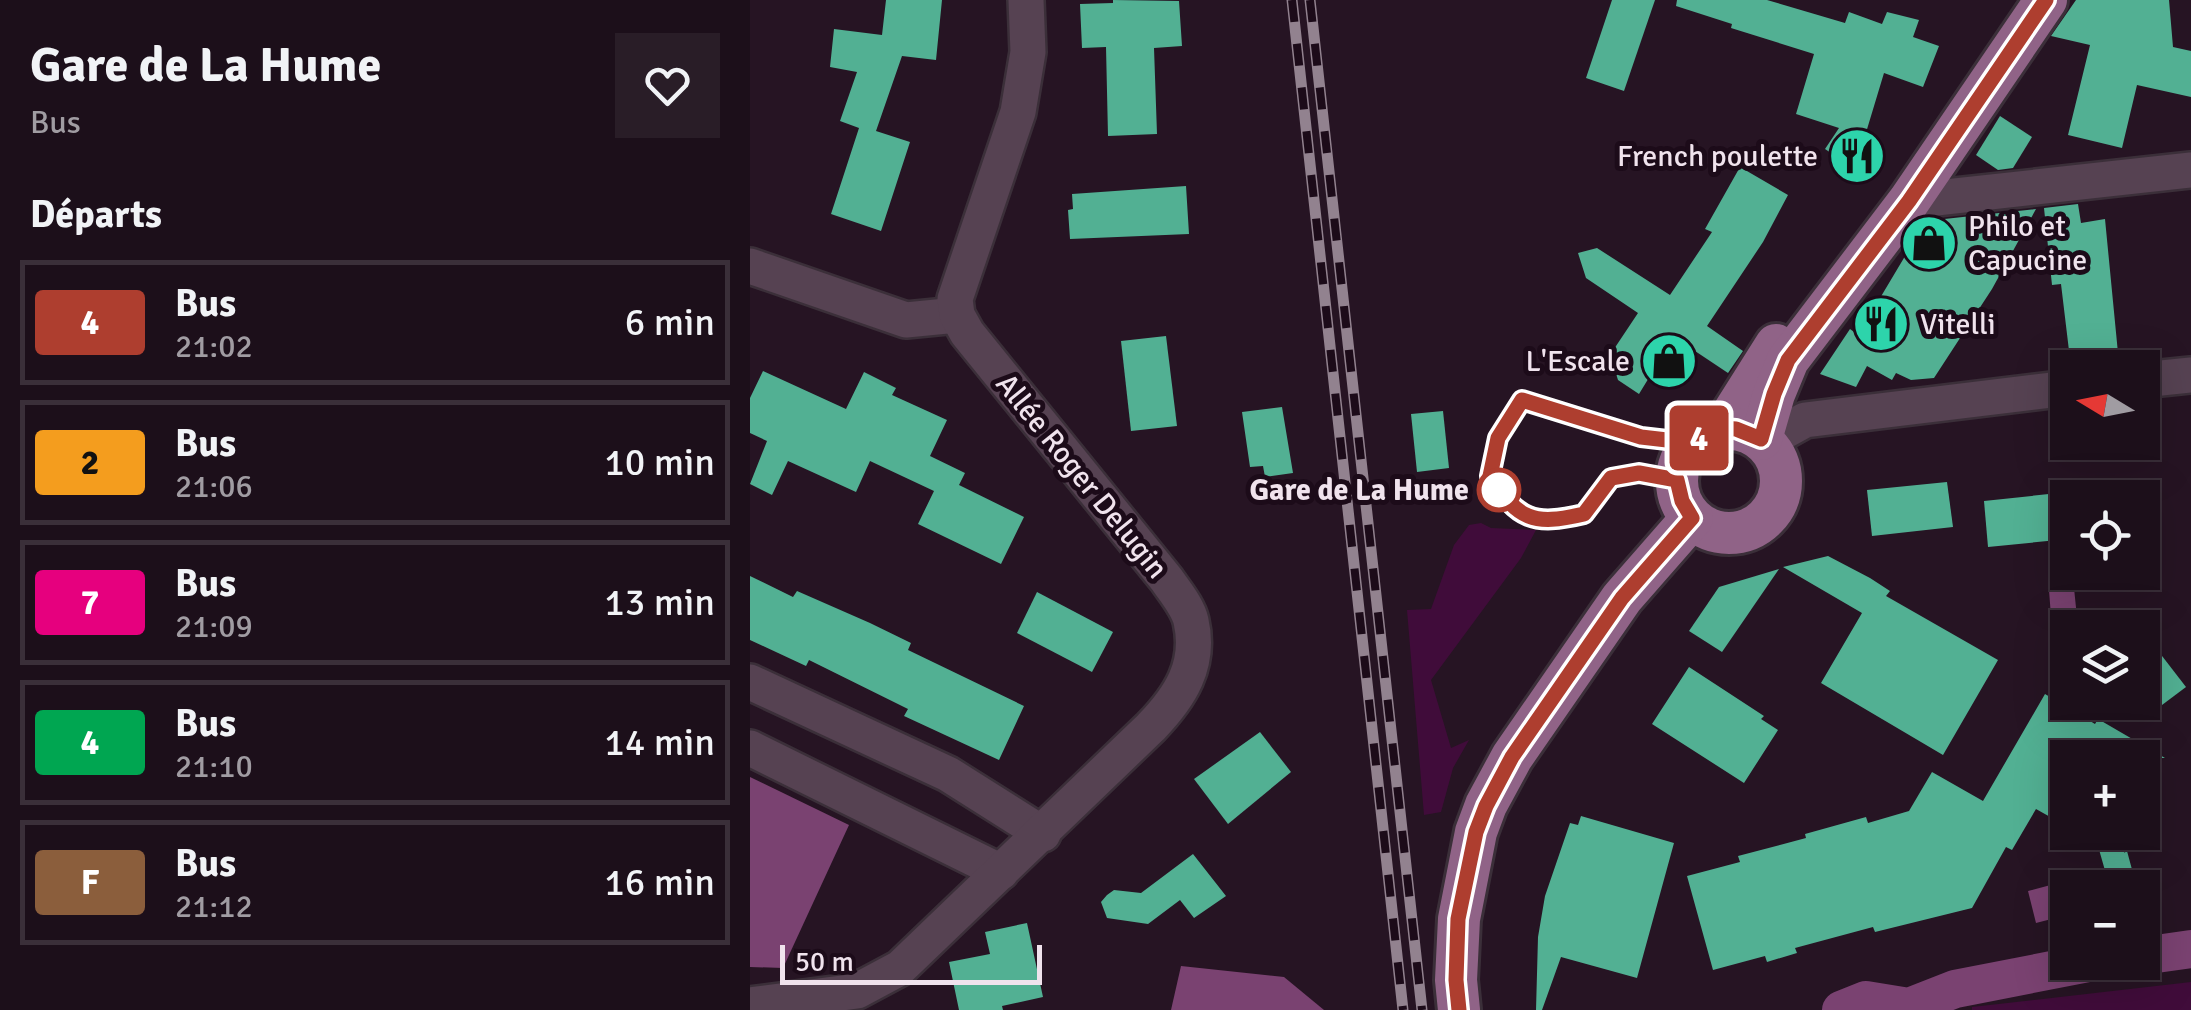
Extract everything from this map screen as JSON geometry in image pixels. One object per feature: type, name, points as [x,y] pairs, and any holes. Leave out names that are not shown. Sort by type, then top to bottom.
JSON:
[{"type":"main road","points":[[1750,437],[1748,385],[2016,0]]},
{"type":"main road","points":[[1750,437],[1788,360],[1909,201],[2046,0]]},
{"type":"main road","points":[[1750,437],[1776,456],[1781,474],[1774,508],[1762,521],[1733,533],[1712,530],[1692,518],[1678,491],[1680,466],[1693,443],[1750,437]]},
{"type":"main road","points":[[1459,1010],[1458,919],[1482,816],[1512,757],[1622,598],[1692,518]]},
{"type":"street","points":[[750,266],[906,320],[957,315],[955,298],[1022,96],[1028,52],[1026,0]]},
{"type":"street","points":[[1909,201],[2191,170]]},
{"type":"street","name":"Allée Roger Delugin","points":[[750,1005],[834,995],[874,983],[914,956],[1177,698],[1192,668],[1192,622],[1167,580],[966,333],[957,315]]},
{"type":"street","points":[[2160,378],[2191,375]]},
{"type":"street","points":[[1750,437],[1805,420],[2050,390]]},
{"type":"street","points":[[750,682],[948,774],[1042,834]]},
{"type":"street","points":[[750,748],[994,879]]},
{"type":"shaded area","points":[[1481,523],[1491,528],[1536,530],[1521,558],[1431,680],[1451,748],[1469,740],[1453,768],[1441,812],[1424,815],[1407,610],[1431,609],[1454,545],[1469,525]]},
{"type":"shaded area","points":[[2049,590],[2074,590],[2076,610],[2051,610]]},
{"type":"shaded area","points":[[750,777],[849,825],[783,968],[750,967]]},
{"type":"shaded area","points":[[2050,885],[2050,919],[2036,923],[2028,891]]},
{"type":"shaded area","points":[[1181,966],[1284,977],[1324,1010],[1171,1010]]},
{"type":"shaded area","points":[[2191,982],[2191,1010],[1972,1010],[1972,1007]]},
{"type":"building","points":[[886,0],[942,0],[936,60],[902,56],[876,131],[910,142],[881,231],[831,214],[859,128],[840,121],[857,72],[830,67],[834,29],[882,35]]},
{"type":"building","points":[[1612,0],[1655,0],[1624,91],[1586,78]]},
{"type":"building","points":[[1677,0],[1767,0],[1845,23],[1849,12],[1882,24],[1887,12],[1919,20],[1913,37],[1939,46],[1923,87],[1884,73],[1855,169],[1825,149],[1839,128],[1796,114],[1814,54],[1731,28],[1732,24],[1676,6]]},
{"type":"building","points":[[2076,0],[2169,0],[2173,47],[2191,51],[2191,97],[2137,85],[2122,148],[2068,135],[2090,45],[2051,36]]},
{"type":"building","points":[[1179,1],[1182,46],[1154,48],[1157,134],[1108,136],[1106,47],[1082,48],[1080,4]]},
{"type":"building","points":[[2000,116],[2032,137],[2013,168],[1998,170],[1976,155]]},
{"type":"building","points":[[1740,167],[1788,195],[1763,242],[1707,326],[1743,351],[1728,373],[1692,349],[1667,387],[1650,376],[1639,394],[1618,380],[1610,355],[1638,313],[1586,278],[1578,253],[1597,248],[1670,295],[1712,232],[1705,229]]},
{"type":"building","points":[[1186,186],[1189,234],[1070,239],[1068,210],[1073,209],[1072,194]]},
{"type":"building","points":[[2078,204],[2081,223],[2105,219],[2118,350],[2069,350],[2061,284],[2052,285],[2044,208]]},
{"type":"building","points":[[2036,209],[1992,289],[1934,378],[1911,380],[1896,373],[1892,380],[1867,366],[1856,387],[1820,374],[1850,329],[1858,335],[1926,221]]},
{"type":"building","points":[[1166,336],[1177,426],[1131,431],[1121,341]]},
{"type":"building","points":[[763,371],[846,409],[864,372],[896,388],[892,395],[947,420],[930,456],[965,473],[959,485],[1024,517],[1001,564],[918,524],[934,491],[870,461],[856,492],[788,461],[772,495],[750,484],[767,441],[750,433],[750,398]]},
{"type":"building","points":[[1282,407],[1293,473],[1265,477],[1263,466],[1250,467],[1242,412]]},
{"type":"building","name":"Gare de La Hume","points":[[1443,411],[1449,468],[1417,472],[1411,414]]},
{"type":"building","points":[[1947,482],[1953,527],[1872,536],[1867,490]]},
{"type":"building","points":[[2050,494],[2050,541],[1988,547],[1984,501]]},
{"type":"building","points":[[1828,556],[1890,591],[1886,596],[1998,660],[1943,755],[1821,683],[1862,613],[1783,567]]},
{"type":"building","points":[[1779,569],[1722,652],[1689,631],[1719,587]]},
{"type":"building","points":[[750,576],[793,597],[797,591],[870,623],[911,643],[908,650],[1024,706],[999,760],[904,716],[908,709],[809,660],[806,666],[750,640]]},
{"type":"building","points":[[1037,592],[1113,632],[1092,672],[1017,633]]},
{"type":"building","points":[[2160,653],[2186,687],[2162,705],[2160,702]]},
{"type":"building","points":[[1689,667],[1764,716],[1761,719],[1778,730],[1744,783],[1652,724]]},
{"type":"building","points":[[2045,694],[2050,697],[2050,720],[2088,720],[2095,724],[2100,720],[2134,740],[2050,740],[2050,817],[2036,809],[2012,850],[2006,847],[1972,908],[1875,932],[1873,927],[1795,948],[1797,953],[1767,962],[1765,956],[1713,970],[1687,876],[1740,862],[1738,856],[1806,838],[1805,834],[1866,817],[1868,823],[1909,811],[1932,772],[1983,801]]},
{"type":"building","points":[[1260,732],[1291,772],[1228,824],[1194,779]]},
{"type":"building","points":[[1581,816],[1674,843],[1637,978],[1561,957],[1542,1010],[1536,1010],[1538,937],[1545,896],[1570,823],[1578,825]]},
{"type":"building","points":[[2099,850],[2127,851],[2132,870],[2105,870]]},
{"type":"building","points":[[1193,854],[1226,896],[1194,918],[1180,900],[1148,924],[1107,918],[1101,902],[1107,895],[1114,890],[1141,893]]},
{"type":"building","points":[[1027,923],[1043,997],[1002,1006],[1003,1010],[959,1010],[949,962],[990,954],[985,932]]},
{"type":"waterway","points":[[2160,953],[2191,949]]},
{"type":"waterway","points":[[1841,1010],[1866,1000],[1909,1007],[1955,989],[2050,970]]},
{"type":"railway","points":[[1292,0],[1403,1010]]},
{"type":"railway","points":[[1310,0],[1422,1010]]},
{"type":"bus line","name":"4","points":[[1459,1010],[1458,919],[1476,832],[1486,806],[1512,757],[1622,598],[1692,518],[1678,491],[1677,480],[1639,473],[1611,478],[1584,514],[1550,522],[1510,508],[1490,476],[1498,438],[1522,400],[1641,437],[1693,443],[1723,428],[1750,432],[1761,439],[1788,360],[1909,201],[2046,0]]},
{"type":"place","name":"French poulette","points":[[1857,156]]},
{"type":"place","name":"Philo et Capucine","points":[[1929,243]]},
{"type":"place","name":"Vitelli","points":[[1881,324]]},
{"type":"place","name":"L'Escale","points":[[1669,361]]},
{"type":"place","name":"Gare de La Hume","points":[[1499,490]]}]
